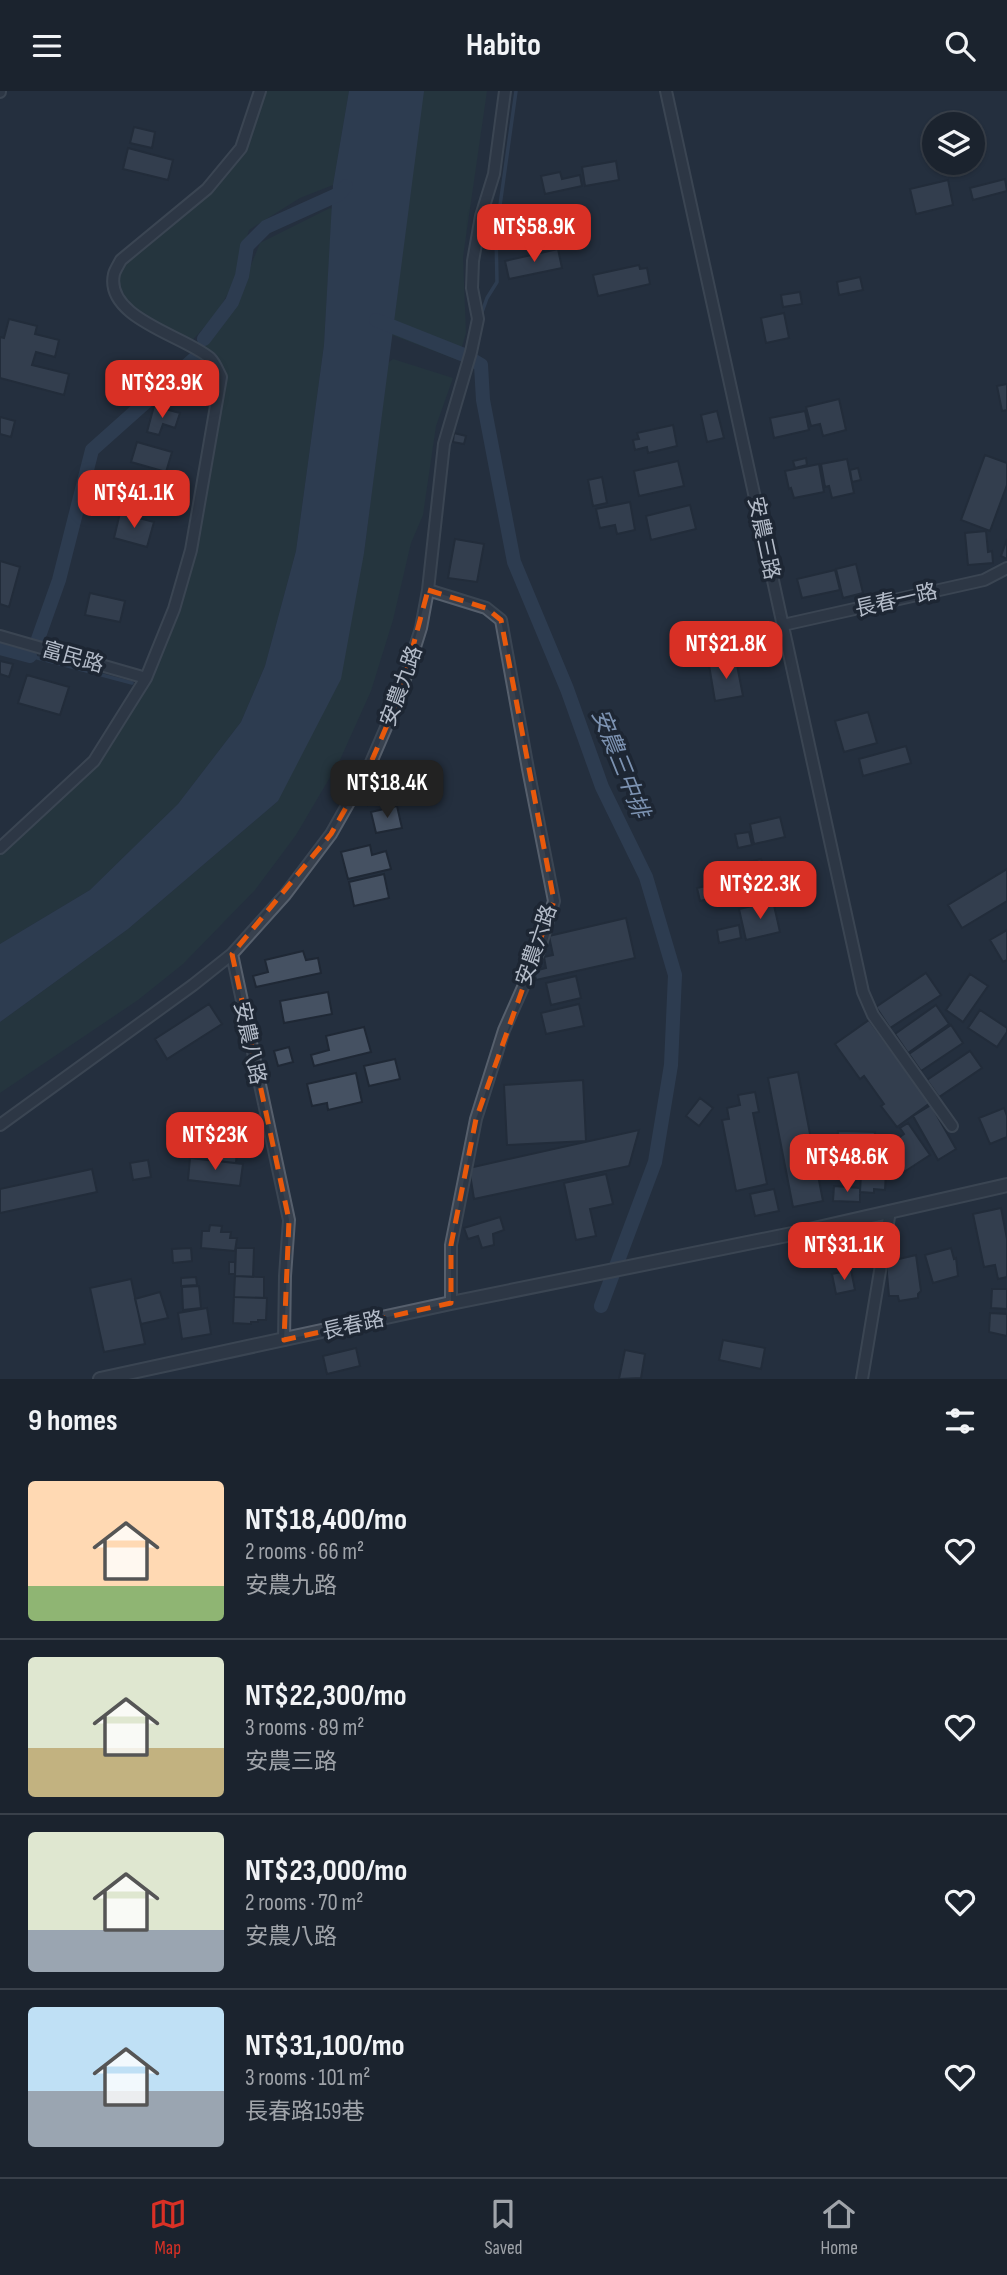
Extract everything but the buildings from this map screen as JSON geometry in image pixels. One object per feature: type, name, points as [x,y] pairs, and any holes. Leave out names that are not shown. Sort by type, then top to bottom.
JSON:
[{"type":"street","points":[[0,848],[94,761],[146,678],[174,609],[191,550],[221,377],[212,360],[194,347],[140,320],[118,299],[114,276],[121,260],[207,189],[241,148],[260,91]]},
{"type":"street","name":"安農九路","points":[[0,1125],[232,954],[285,895],[331,834],[369,767],[400,695],[421,628],[428,590],[444,443],[478,319],[472,288],[472,261],[481,216],[494,174],[505,91]]},
{"type":"street","name":"安農三路","points":[[666,91],[863,992],[873,1015],[952,1126]]},
{"type":"street","name":"長春一路","points":[[783,625],[984,580],[1007,568]]},
{"type":"street","name":"安農六路","points":[[428,590],[486,608],[502,620],[554,901],[539,951],[504,1030],[476,1119],[451,1245],[451,1303]]},
{"type":"street","name":"富民路","points":[[0,636],[146,678]]},
{"type":"street","name":"安農八路","points":[[232,954],[289,1220],[284,1340]]},
{"type":"street","points":[[862,1379],[890,1211],[1007,1185]]},
{"type":"street","name":"長春路","points":[[103,1379],[890,1211]]},
{"type":"highlighted area","points":[[428,590],[486,608],[501,620],[554,901],[476,1119],[451,1245],[451,1303],[284,1340],[289,1220],[232,954],[331,834],[369,767],[400,695]]},
{"type":"green space","points":[[260,91],[349,91],[333,185],[300,198],[249,230],[232,286],[217,313],[189,344],[118,299],[114,276],[121,260],[162,227],[241,148]]},
{"type":"green space","points":[[423,91],[487,91],[463,257],[466,333],[458,360],[392,335]]},
{"type":"green space","points":[[330,208],[324,345],[296,551],[265,666],[241,722],[178,804],[90,890],[0,944],[0,848],[94,761],[146,678],[174,609],[221,377],[200,351],[225,321],[244,289],[260,243]]},
{"type":"green space","points":[[393,359],[453,378],[436,426],[423,515],[411,543],[393,620],[371,691],[339,762],[296,835],[255,890],[183,964],[138,1000],[0,1093],[0,1022],[128,929],[278,801],[364,553],[388,363]]},
{"type":"water","points":[[349,91],[424,91],[364,553],[341,679],[278,801],[128,929],[0,1022],[0,944],[90,890],[178,804],[241,722],[265,666],[296,551],[324,345],[333,185]]},
{"type":"waterway","points":[[481,315],[497,282],[496,234],[516,91]]},
{"type":"waterway","points":[[204,339],[232,302],[242,276],[247,246],[266,227],[339,194],[346,186]]},
{"type":"waterway","name":"安農三中排","points":[[376,320],[464,355],[481,365],[483,400],[514,562],[567,689],[602,787],[646,877],[675,975],[671,1065],[655,1162],[601,1306]]},
{"type":"waterway","points":[[38,639],[59,580],[92,450],[194,359]]},
{"type":"waterway","points":[[0,648],[30,656]]},
{"type":"waterway","points":[[30,656],[132,683]]}]
